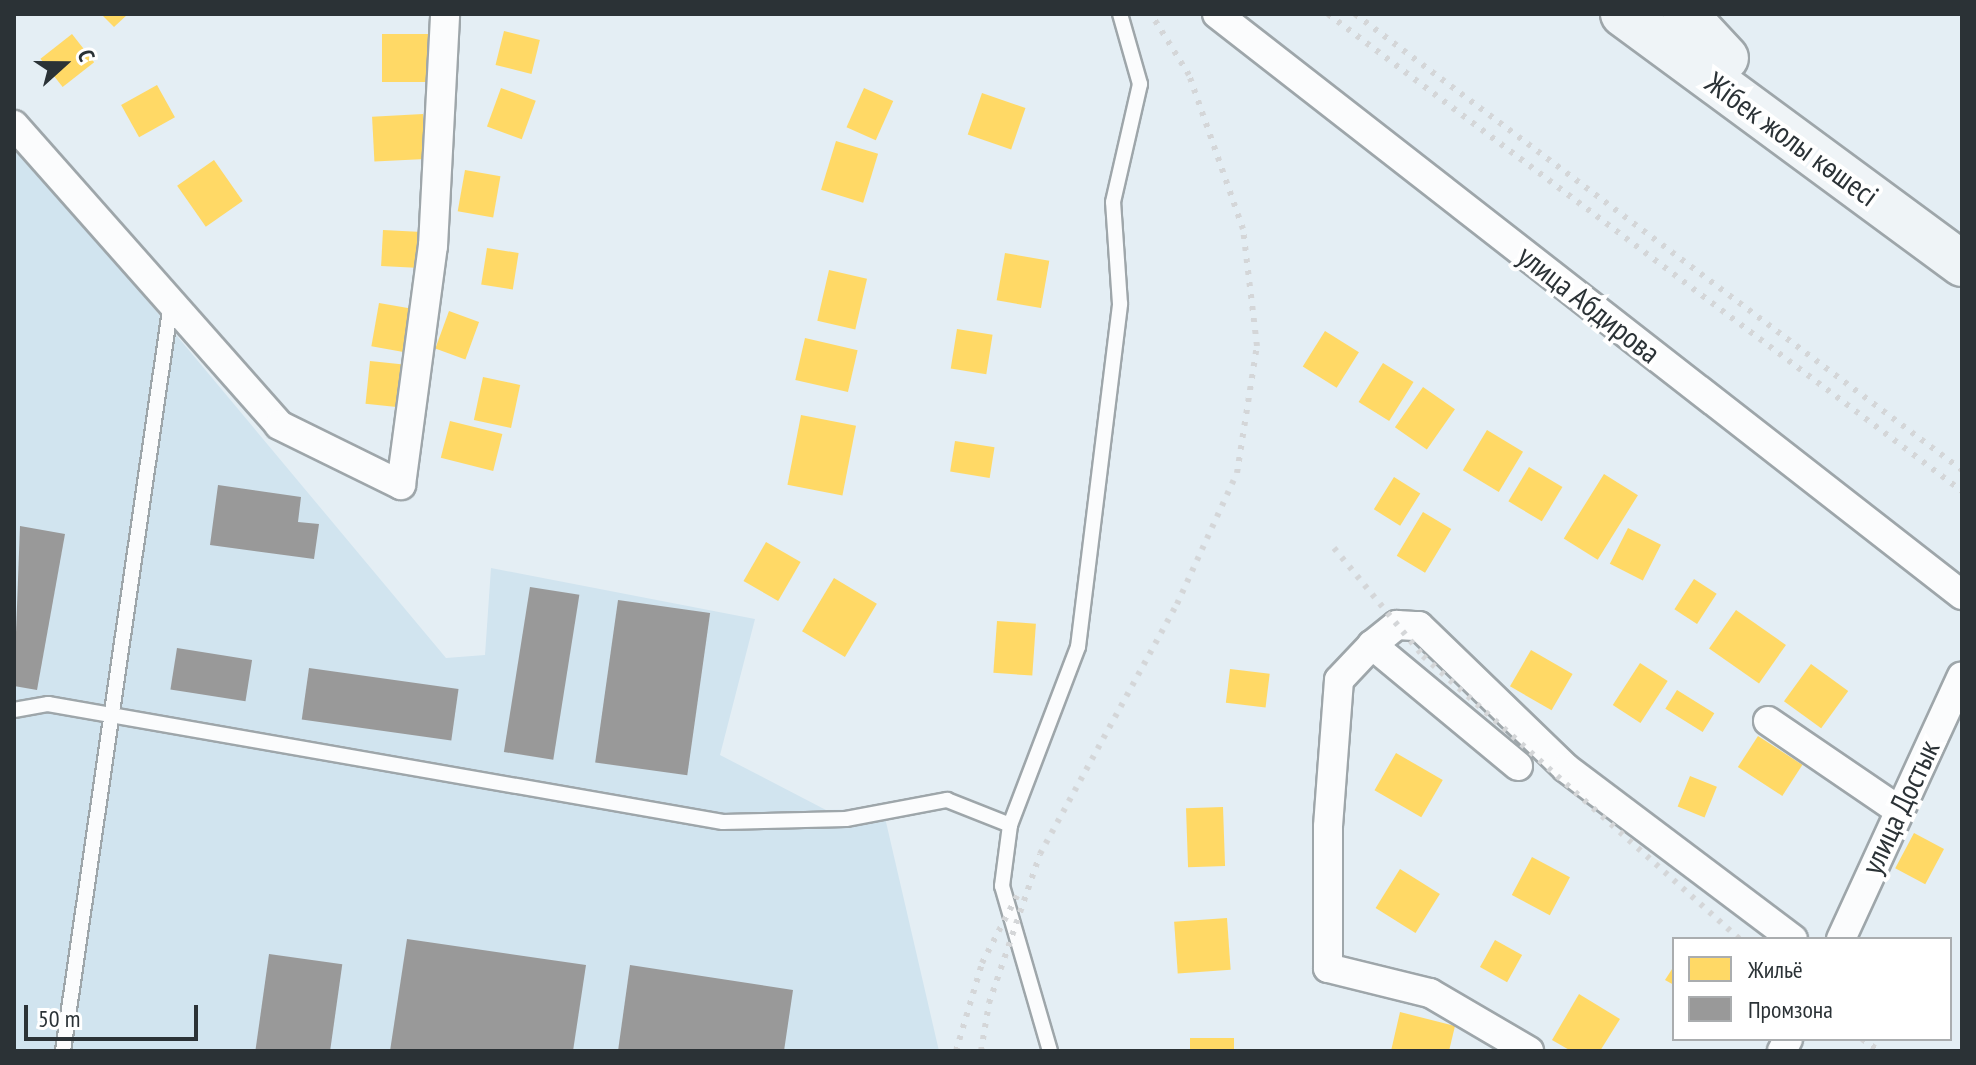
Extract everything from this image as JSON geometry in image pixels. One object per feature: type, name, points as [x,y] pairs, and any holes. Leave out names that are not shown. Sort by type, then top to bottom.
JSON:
[{"type":"main road","name":"Жібек жолы көшесі","points":[[1623,14],[1962,264]]},
{"type":"main road","points":[[1667,14],[1726,58]]},
{"type":"main road","points":[[1685,14],[1726,58]]},
{"type":"main road","name":"Жібек жолы көшесі","points":[[1726,58],[1962,230]]},
{"type":"street","points":[[14,125],[279,425],[401,485],[433,246],[445,14]]},
{"type":"street","name":"улица Абдирова","points":[[1217,14],[1962,595]]},
{"type":"street","points":[[1529,1051],[1430,993],[1328,968],[1328,827],[1339,680],[1372,645],[1397,625],[1419,626],[1566,768],[1790,937]]},
{"type":"street","points":[[1372,645],[1518,766]]},
{"type":"street","name":"улица Достык","points":[[1842,937],[1897,809],[1962,676]]},
{"type":"street","points":[[1768,721],[1897,809]]},
{"type":"lane","points":[[1050,1051],[1002,886],[1010,825],[1078,647],[1120,304],[1113,202],[1140,84],[1120,14]]},
{"type":"lane","points":[[63,1051],[171,303]]},
{"type":"lane","points":[[14,710],[48,704],[723,822],[846,819],[947,800],[1010,825]]},
{"type":"shaded area","points":[[14,141],[446,658],[485,655],[491,568],[755,619],[720,755],[826,810],[883,809],[939,1051],[14,1051]]},
{"type":"building: Жильё","points":[[101,14],[128,14],[114,27]]},
{"type":"building: Жильё","points":[[504,31],[540,40],[531,74],[496,65]]},
{"type":"building: Жильё","points":[[72,34],[94,62],[63,87],[40,59]]},
{"type":"building: Жильё","points":[[382,34],[429,34],[429,82],[382,82]]},
{"type":"building: Жильё","points":[[157,85],[175,117],[139,137],[121,105]]},
{"type":"building: Жильё","points":[[501,88],[536,101],[522,139],[487,127]]},
{"type":"building: Жильё","points":[[864,88],[893,101],[876,140],[847,127]]},
{"type":"building: Жильё","points":[[982,93],[1025,108],[1011,150],[968,135]]},
{"type":"building: Жильё","points":[[423,114],[425,159],[374,162],[372,117]]},
{"type":"building: Жильё","points":[[836,141],[878,154],[863,203],[821,190]]},
{"type":"building: Жильё","points":[[214,160],[243,201],[206,227],[177,186]]},
{"type":"building: Жильё","points":[[465,170],[500,176],[493,218],[458,211]]},
{"type":"building: Жильё","points":[[383,230],[422,232],[420,268],[381,266]]},
{"type":"building: Жильё","points":[[487,248],[519,253],[513,290],[481,285]]},
{"type":"building: Жильё","points":[[1005,253],[1049,261],[1041,308],[997,300]]},
{"type":"building: Жильё","points":[[829,270],[867,279],[855,329],[817,321]]},
{"type":"building: Жильё","points":[[379,303],[419,310],[412,353],[371,346]]},
{"type":"building: Жильё","points":[[449,311],[479,322],[465,360],[435,349]]},
{"type":"building: Жильё","points":[[957,329],[993,335],[986,374],[951,369]]},
{"type":"building: Жильё","points":[[1325,331],[1359,352],[1337,388],[1303,367]]},
{"type":"building: Жильё","points":[[805,338],[858,350],[848,392],[795,380]]},
{"type":"building: Жильё","points":[[370,361],[406,365],[401,408],[366,404]]},
{"type":"building: Жильё","points":[[1383,363],[1414,382],[1389,421],[1359,402]]},
{"type":"building: Жильё","points":[[483,377],[520,385],[511,428],[474,420]]},
{"type":"building: Жильё","points":[[1423,387],[1455,409],[1427,450],[1395,427]]},
{"type":"building: Жильё","points":[[801,415],[856,426],[842,495],[787,485]]},
{"type":"building: Жильё","points":[[450,421],[502,434],[493,471],[441,458]]},
{"type":"building: Жильё","points":[[1487,430],[1523,452],[1499,492],[1463,470]]},
{"type":"building: Жильё","points":[[955,441],[995,447],[990,478],[950,472]]},
{"type":"building: Жильё","points":[[1529,467],[1562,487],[1542,521],[1508,501]]},
{"type":"building: Жильё","points":[[1604,474],[1638,495],[1598,560],[1564,538]]},
{"type":"building: Жильё","points":[[1394,477],[1420,493],[1400,526],[1374,509]]},
{"type":"building: Жильё","points":[[1423,512],[1451,529],[1425,573],[1397,556]]},
{"type":"building: Жильё","points":[[1628,528],[1661,545],[1643,580],[1610,564]]},
{"type":"building: Жильё","points":[[766,542],[801,562],[778,601],[744,581]]},
{"type":"building: Жильё","points":[[834,578],[877,604],[845,657],[802,631]]},
{"type":"building: Жильё","points":[[1694,579],[1717,594],[1697,624],[1674,609]]},
{"type":"building: Жильё","points":[[1736,610],[1786,645],[1759,683],[1709,649]]},
{"type":"building: Жильё","points":[[997,621],[1036,624],[1032,676],[993,673]]},
{"type":"building: Жильё","points":[[1531,650],[1573,674],[1552,710],[1510,686]]},
{"type":"building: Жильё","points":[[1640,663],[1668,681],[1640,723],[1613,705]]},
{"type":"building: Жильё","points":[[1811,664],[1848,691],[1821,728],[1784,701]]},
{"type":"building: Жильё","points":[[1230,669],[1270,674],[1266,708],[1226,703]]},
{"type":"building: Жильё","points":[[1677,690],[1714,713],[1703,732],[1665,709]]},
{"type":"building: Жильё","points":[[1758,736],[1802,765],[1782,796],[1738,767]]},
{"type":"building: Жильё","points":[[1396,753],[1443,780],[1421,817],[1374,790]]},
{"type":"building: Жильё","points":[[1690,776],[1717,787],[1705,817],[1678,807]]},
{"type":"building: Жильё","points":[[1223,807],[1225,866],[1188,867],[1186,808]]},
{"type":"building: Жильё","points":[[1914,833],[1944,849],[1925,884],[1895,868]]},
{"type":"building: Жильё","points":[[1532,857],[1570,877],[1550,915],[1512,895]]},
{"type":"building: Жильё","points":[[1400,869],[1440,894],[1415,933],[1376,908]]},
{"type":"building: Жильё","points":[[1227,918],[1231,970],[1178,974],[1174,922]]},
{"type":"building: Жильё","points":[[1495,940],[1522,955],[1507,982],[1480,967]]},
{"type":"building: Жильё","points":[[1672,969],[1672,984],[1665,980]]},
{"type":"building: Жильё","points":[[1579,994],[1620,1019],[1600,1051],[1571,1051],[1552,1040]]},
{"type":"building: Жильё","points":[[1400,1012],[1455,1026],[1449,1051],[1391,1051]]},
{"type":"building: Жильё","points":[[1190,1038],[1234,1038],[1234,1051],[1190,1051]]},
{"type":"building: Промзона","points":[[218,485],[301,497],[298,522],[319,524],[314,559],[210,545]]},
{"type":"building: Промзона","points":[[20,526],[65,534],[37,690],[14,686]]},
{"type":"building: Промзона","points":[[530,587],[579,595],[553,760],[504,752]]},
{"type":"building: Промзона","points":[[618,600],[710,613],[687,775],[595,762]]},
{"type":"building: Промзона","points":[[177,648],[252,660],[245,701],[170,689]]},
{"type":"building: Промзона","points":[[309,668],[459,689],[451,741],[302,719]]},
{"type":"building: Промзона","points":[[407,939],[586,965],[573,1051],[390,1051]]},
{"type":"building: Промзона","points":[[269,954],[342,964],[330,1051],[255,1051]]},
{"type":"building: Промзона","points":[[630,965],[793,990],[784,1051],[618,1051]]},
{"type":"railway","points":[[981,1051],[989,1003],[1040,854],[1177,604],[1237,473],[1257,346],[1243,229],[1189,75],[1151,14]]},
{"type":"railway","points":[[1328,14],[1962,491]]},
{"type":"railway","points":[[1355,14],[1962,470]]},
{"type":"railway","points":[[1334,548],[1423,656],[1738,937]]},
{"type":"railway","points":[[956,1051],[982,963],[1017,896]]},
{"type":"railway","points":[[1865,1041],[1879,1051]]}]
